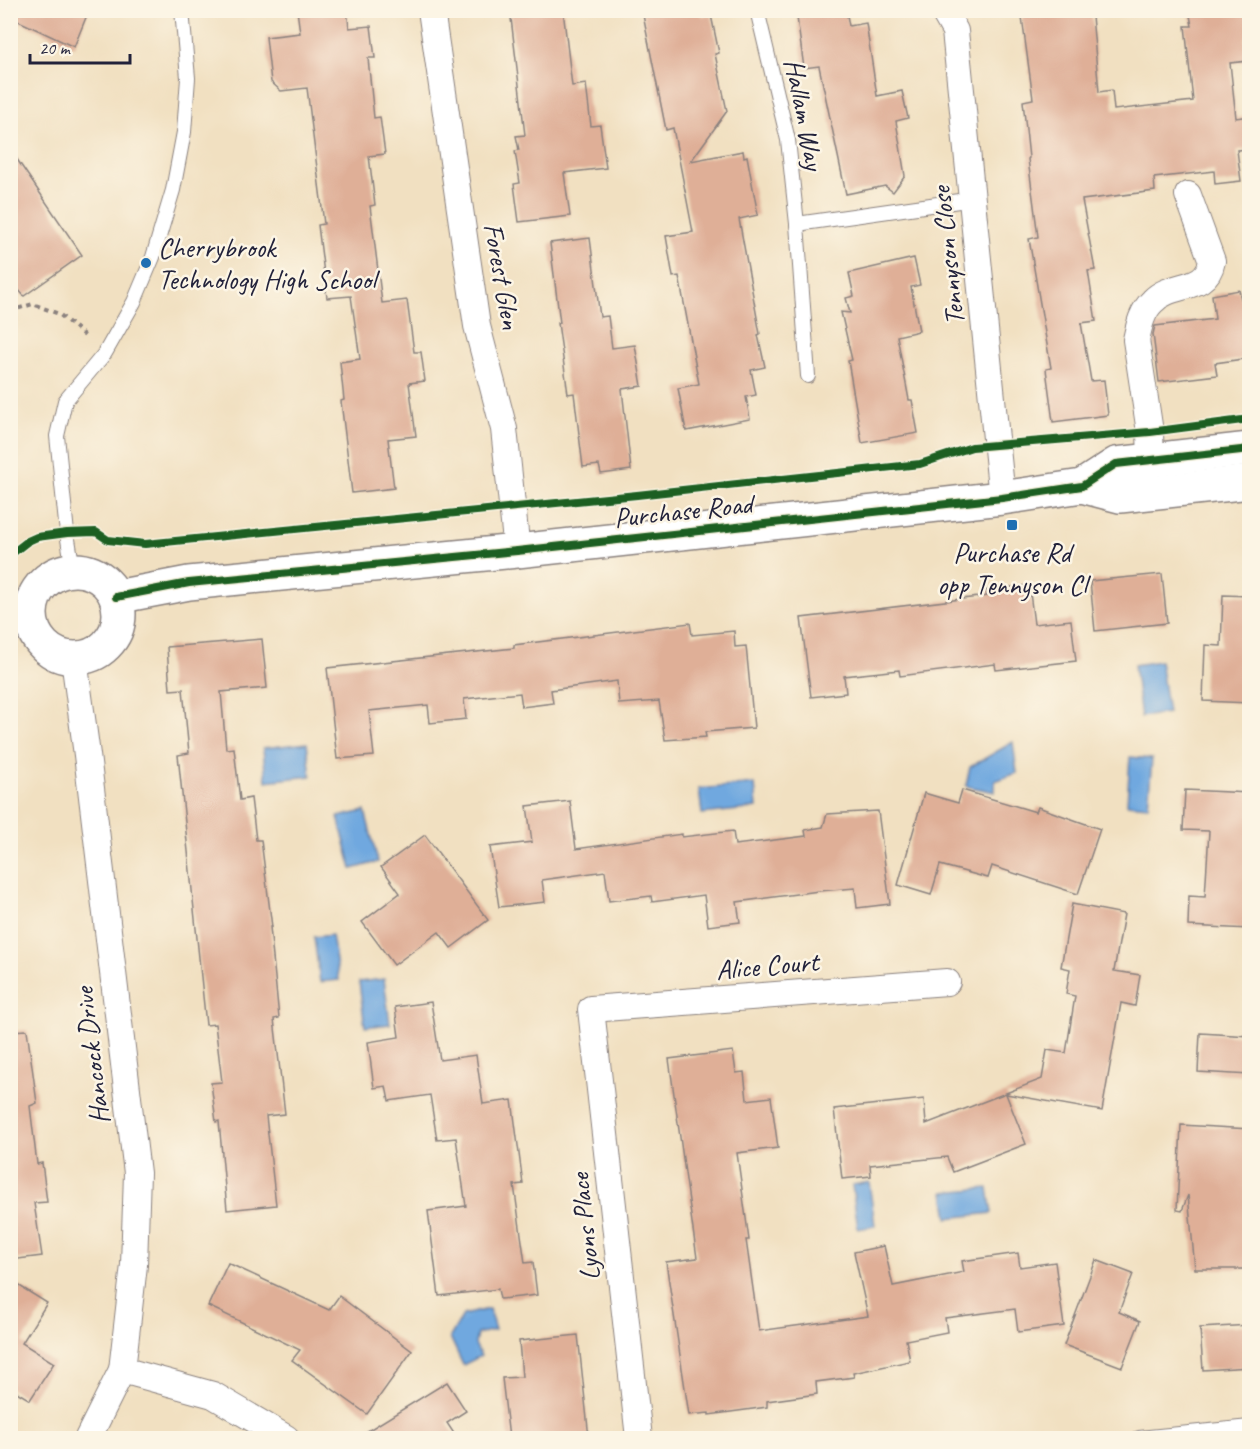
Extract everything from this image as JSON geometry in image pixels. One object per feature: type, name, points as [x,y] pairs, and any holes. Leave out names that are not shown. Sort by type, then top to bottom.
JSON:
[{"type":"main road","name":"Purchase Road","points":[[1082,486],[1116,464],[1250,448]]},
{"type":"main road","name":"Purchase Road","points":[[116,597],[189,583],[517,551],[1002,498],[1082,486],[1120,495],[1250,482]]},
{"type":"main road","points":[[73,570],[83,570],[97,576],[108,585],[116,597],[119,611],[118,626],[102,650],[74,659],[59,656],[47,648],[38,637],[32,624],[21,613],[43,583],[55,575],[73,570]]},
{"type":"street","name":"Forest Glen","points":[[431,10],[477,326],[504,429],[517,551]]},
{"type":"street","name":"Tennyson Close","points":[[943,10],[955,30],[1002,498]]},
{"type":"street","points":[[1151,459],[1150,432],[1136,340],[1143,313],[1153,300],[1170,289],[1202,280],[1210,270],[1212,261],[1188,195]]},
{"type":"street","name":"Hancock Drive","points":[[74,659],[137,1173],[134,1265],[122,1370],[88,1438]]},
{"type":"street","name":"Alice Court","points":[[591,1009],[947,982]]},
{"type":"street","name":"Lyons Place","points":[[591,1009],[639,1438]]},
{"type":"street","points":[[122,1370],[213,1395],[286,1438]]},
{"type":"lane","points":[[73,570],[57,436],[65,401],[105,353],[134,302],[149,266],[173,190],[184,132],[188,78],[182,10]]},
{"type":"lane","name":"Hallam Way","points":[[758,14],[788,140],[797,224],[808,375]]},
{"type":"lane","points":[[797,224],[973,199]]},
{"type":"lane","points":[[1139,1438],[1250,1428]]},
{"type":"path","points":[[10,311],[33,304],[59,314],[105,353]]},
{"type":"path","points":[[10,555],[37,537]]},
{"type":"water","points":[[1160,661],[1168,713],[1141,717],[1134,665]]},
{"type":"water","points":[[1013,742],[1017,773],[995,781],[995,792],[966,786],[970,767]]},
{"type":"water","points":[[307,743],[311,776],[266,781],[263,748]]},
{"type":"water","points":[[1130,757],[1152,759],[1148,806],[1127,804]]},
{"type":"water","points":[[755,784],[757,808],[702,814],[699,789]]},
{"type":"water","points":[[365,811],[378,862],[352,869],[338,817]]},
{"type":"water","points":[[332,935],[339,980],[320,982],[314,937]]},
{"type":"water","points":[[384,979],[390,1024],[365,1027],[359,982]]},
{"type":"water","points":[[869,1182],[875,1226],[858,1229],[852,1185]]},
{"type":"water","points":[[988,1188],[992,1213],[948,1218],[944,1192]]},
{"type":"water","points":[[489,1309],[495,1330],[477,1334],[475,1344],[481,1356],[463,1365],[450,1337],[463,1315]]},
{"type":"building","points":[[10,10],[89,10],[74,47],[10,17]]},
{"type":"building","points":[[297,10],[347,10],[349,28],[371,26],[375,58],[368,58],[374,118],[380,117],[385,154],[369,156],[375,205],[370,206],[382,303],[407,300],[414,352],[421,352],[425,381],[409,383],[416,436],[388,439],[394,488],[352,493],[341,401],[344,400],[340,362],[360,359],[351,296],[327,298],[318,225],[324,224],[307,88],[281,91],[271,82],[266,37],[300,33]]},
{"type":"building","points":[[510,10],[563,10],[572,86],[586,84],[591,126],[600,125],[606,168],[564,173],[570,216],[519,222],[514,184],[520,183],[515,151],[519,150],[516,136],[525,135]]},
{"type":"building","points":[[642,10],[702,10],[702,17],[711,15],[719,53],[715,54],[727,111],[691,161],[743,151],[744,157],[747,156],[758,215],[739,219],[765,367],[751,370],[756,395],[746,397],[750,419],[686,431],[678,388],[699,384],[679,276],[673,277],[666,236],[693,232],[673,128],[666,130]]},
{"type":"building","points":[[796,10],[846,10],[849,26],[866,23],[877,96],[902,91],[908,118],[896,121],[905,176],[893,192],[885,186],[846,194],[819,66],[804,68]]},
{"type":"building","points":[[1021,10],[1089,10],[1089,16],[1092,16],[1099,92],[1112,90],[1114,110],[1193,101],[1185,26],[1192,26],[1189,10],[1250,10],[1250,37],[1245,38],[1248,61],[1230,63],[1236,118],[1250,116],[1250,149],[1237,150],[1241,181],[1215,184],[1214,171],[1154,178],[1155,191],[1082,200],[1095,270],[1088,271],[1096,321],[1081,323],[1091,381],[1104,380],[1108,415],[1053,422],[1046,369],[1051,368],[1029,239],[1038,237],[1023,101],[1033,99]]},
{"type":"building","points":[[10,149],[82,255],[24,296],[10,280]]},
{"type":"building","points":[[590,238],[600,317],[608,316],[612,348],[635,345],[642,386],[622,389],[631,470],[601,474],[599,465],[583,467],[574,393],[568,394],[550,243]]},
{"type":"building","points":[[914,258],[920,285],[911,287],[919,331],[897,336],[909,400],[912,400],[918,433],[862,443],[848,361],[852,360],[841,312],[850,313],[846,298],[854,296],[849,273]]},
{"type":"building","points":[[1239,290],[1241,299],[1250,298],[1250,358],[1215,363],[1217,375],[1159,382],[1153,334],[1155,326],[1215,319],[1212,295]]},
{"type":"building","points":[[1162,574],[1167,623],[1095,631],[1090,581]]},
{"type":"building","points":[[1029,585],[1034,624],[1071,620],[1076,661],[996,670],[995,664],[900,676],[899,670],[844,676],[846,693],[811,697],[801,618],[987,596],[986,590]]},
{"type":"building","points":[[1223,595],[1250,596],[1250,703],[1203,701],[1205,645],[1221,646]]},
{"type":"building","points":[[690,623],[692,635],[734,631],[735,647],[746,646],[754,728],[705,732],[706,737],[665,740],[659,701],[619,704],[617,681],[551,690],[553,703],[522,707],[520,693],[464,699],[466,719],[430,723],[428,705],[369,711],[374,756],[337,759],[327,668],[514,648],[514,645]]},
{"type":"building","points":[[262,639],[267,688],[221,692],[226,749],[234,748],[240,800],[251,798],[256,840],[261,840],[272,927],[270,927],[279,1018],[274,1019],[285,1114],[266,1116],[276,1205],[227,1210],[219,1121],[216,1122],[211,1083],[222,1082],[215,1024],[206,1025],[178,755],[189,753],[183,689],[170,690],[167,647]]},
{"type":"building","points":[[962,790],[1036,812],[1038,807],[1100,829],[1078,894],[992,866],[988,878],[940,865],[931,895],[898,885],[924,793],[958,803]]},
{"type":"building","points":[[1185,790],[1250,793],[1250,929],[1188,926],[1189,896],[1205,897],[1209,831],[1183,830]]},
{"type":"building","points":[[570,801],[576,849],[682,834],[682,837],[733,831],[735,845],[806,836],[805,830],[823,827],[827,814],[878,811],[890,904],[857,908],[855,888],[819,891],[737,902],[740,922],[708,926],[704,895],[652,902],[651,896],[609,901],[605,871],[542,880],[545,902],[499,907],[490,847],[532,842],[527,806]]},
{"type":"building","points":[[425,835],[488,920],[451,948],[439,932],[394,965],[362,922],[400,893],[381,867]]},
{"type":"building","points":[[1072,904],[1124,914],[1114,971],[1140,975],[1135,1006],[1121,1003],[1102,1111],[1006,1094],[1026,1144],[953,1172],[947,1157],[870,1165],[871,1176],[842,1179],[834,1109],[924,1099],[926,1124],[1042,1079],[1047,1050],[1066,1053],[1075,996],[1066,994],[1070,969],[1061,967]]},
{"type":"building","points":[[431,1002],[440,1060],[476,1055],[483,1104],[512,1100],[523,1184],[514,1185],[525,1263],[533,1262],[537,1295],[500,1299],[498,1289],[439,1296],[428,1211],[466,1206],[456,1138],[437,1140],[430,1095],[389,1101],[386,1086],[374,1088],[368,1042],[399,1037],[395,1007]]},
{"type":"building","points":[[27,1030],[37,1103],[30,1106],[37,1164],[42,1163],[47,1202],[34,1203],[42,1256],[10,1260],[10,1031]]},
{"type":"building","points":[[1200,1033],[1250,1036],[1250,1075],[1198,1072]]},
{"type":"building","points":[[733,1051],[736,1073],[744,1072],[747,1100],[771,1097],[778,1148],[737,1153],[759,1331],[868,1316],[854,1252],[884,1246],[893,1286],[964,1272],[962,1261],[1018,1253],[1020,1267],[1055,1262],[1064,1326],[1018,1332],[1015,1309],[945,1318],[947,1332],[906,1340],[910,1361],[853,1373],[854,1377],[816,1382],[817,1394],[767,1401],[767,1407],[709,1415],[709,1413],[689,1415],[666,1262],[697,1258],[669,1059]]},
{"type":"building","points":[[1181,1125],[1250,1129],[1250,1269],[1195,1269],[1188,1195],[1182,1211],[1177,1210]]},
{"type":"building","points":[[1096,1260],[1133,1274],[1119,1312],[1140,1321],[1122,1367],[1064,1345]]},
{"type":"building","points":[[228,1263],[329,1310],[339,1296],[412,1351],[367,1414],[292,1360],[300,1350],[208,1306]]},
{"type":"building","points":[[10,1280],[47,1303],[22,1343],[54,1363],[30,1400],[10,1388]]},
{"type":"building","points":[[1250,1325],[1250,1367],[1203,1370],[1200,1328]]},
{"type":"building","points":[[578,1335],[589,1438],[509,1438],[502,1378],[522,1377],[519,1341]]},
{"type":"building","points":[[447,1382],[466,1411],[447,1423],[457,1438],[356,1438]]},
{"type":"cycle path","points":[[10,555],[37,537],[67,533],[96,532],[108,540],[145,544],[920,464],[972,447],[1150,432],[1250,419]]},
{"type":"cycle path","points":[[116,597],[189,583],[517,551],[1002,498],[1082,486],[1116,464],[1250,449]]},
{"type":"place","name":"Cherrybrook Technology High School","points":[[146,263]]},
{"type":"place","name":"Purchase Rd opp Tennyson Cl","points":[[1012,525]]}]
